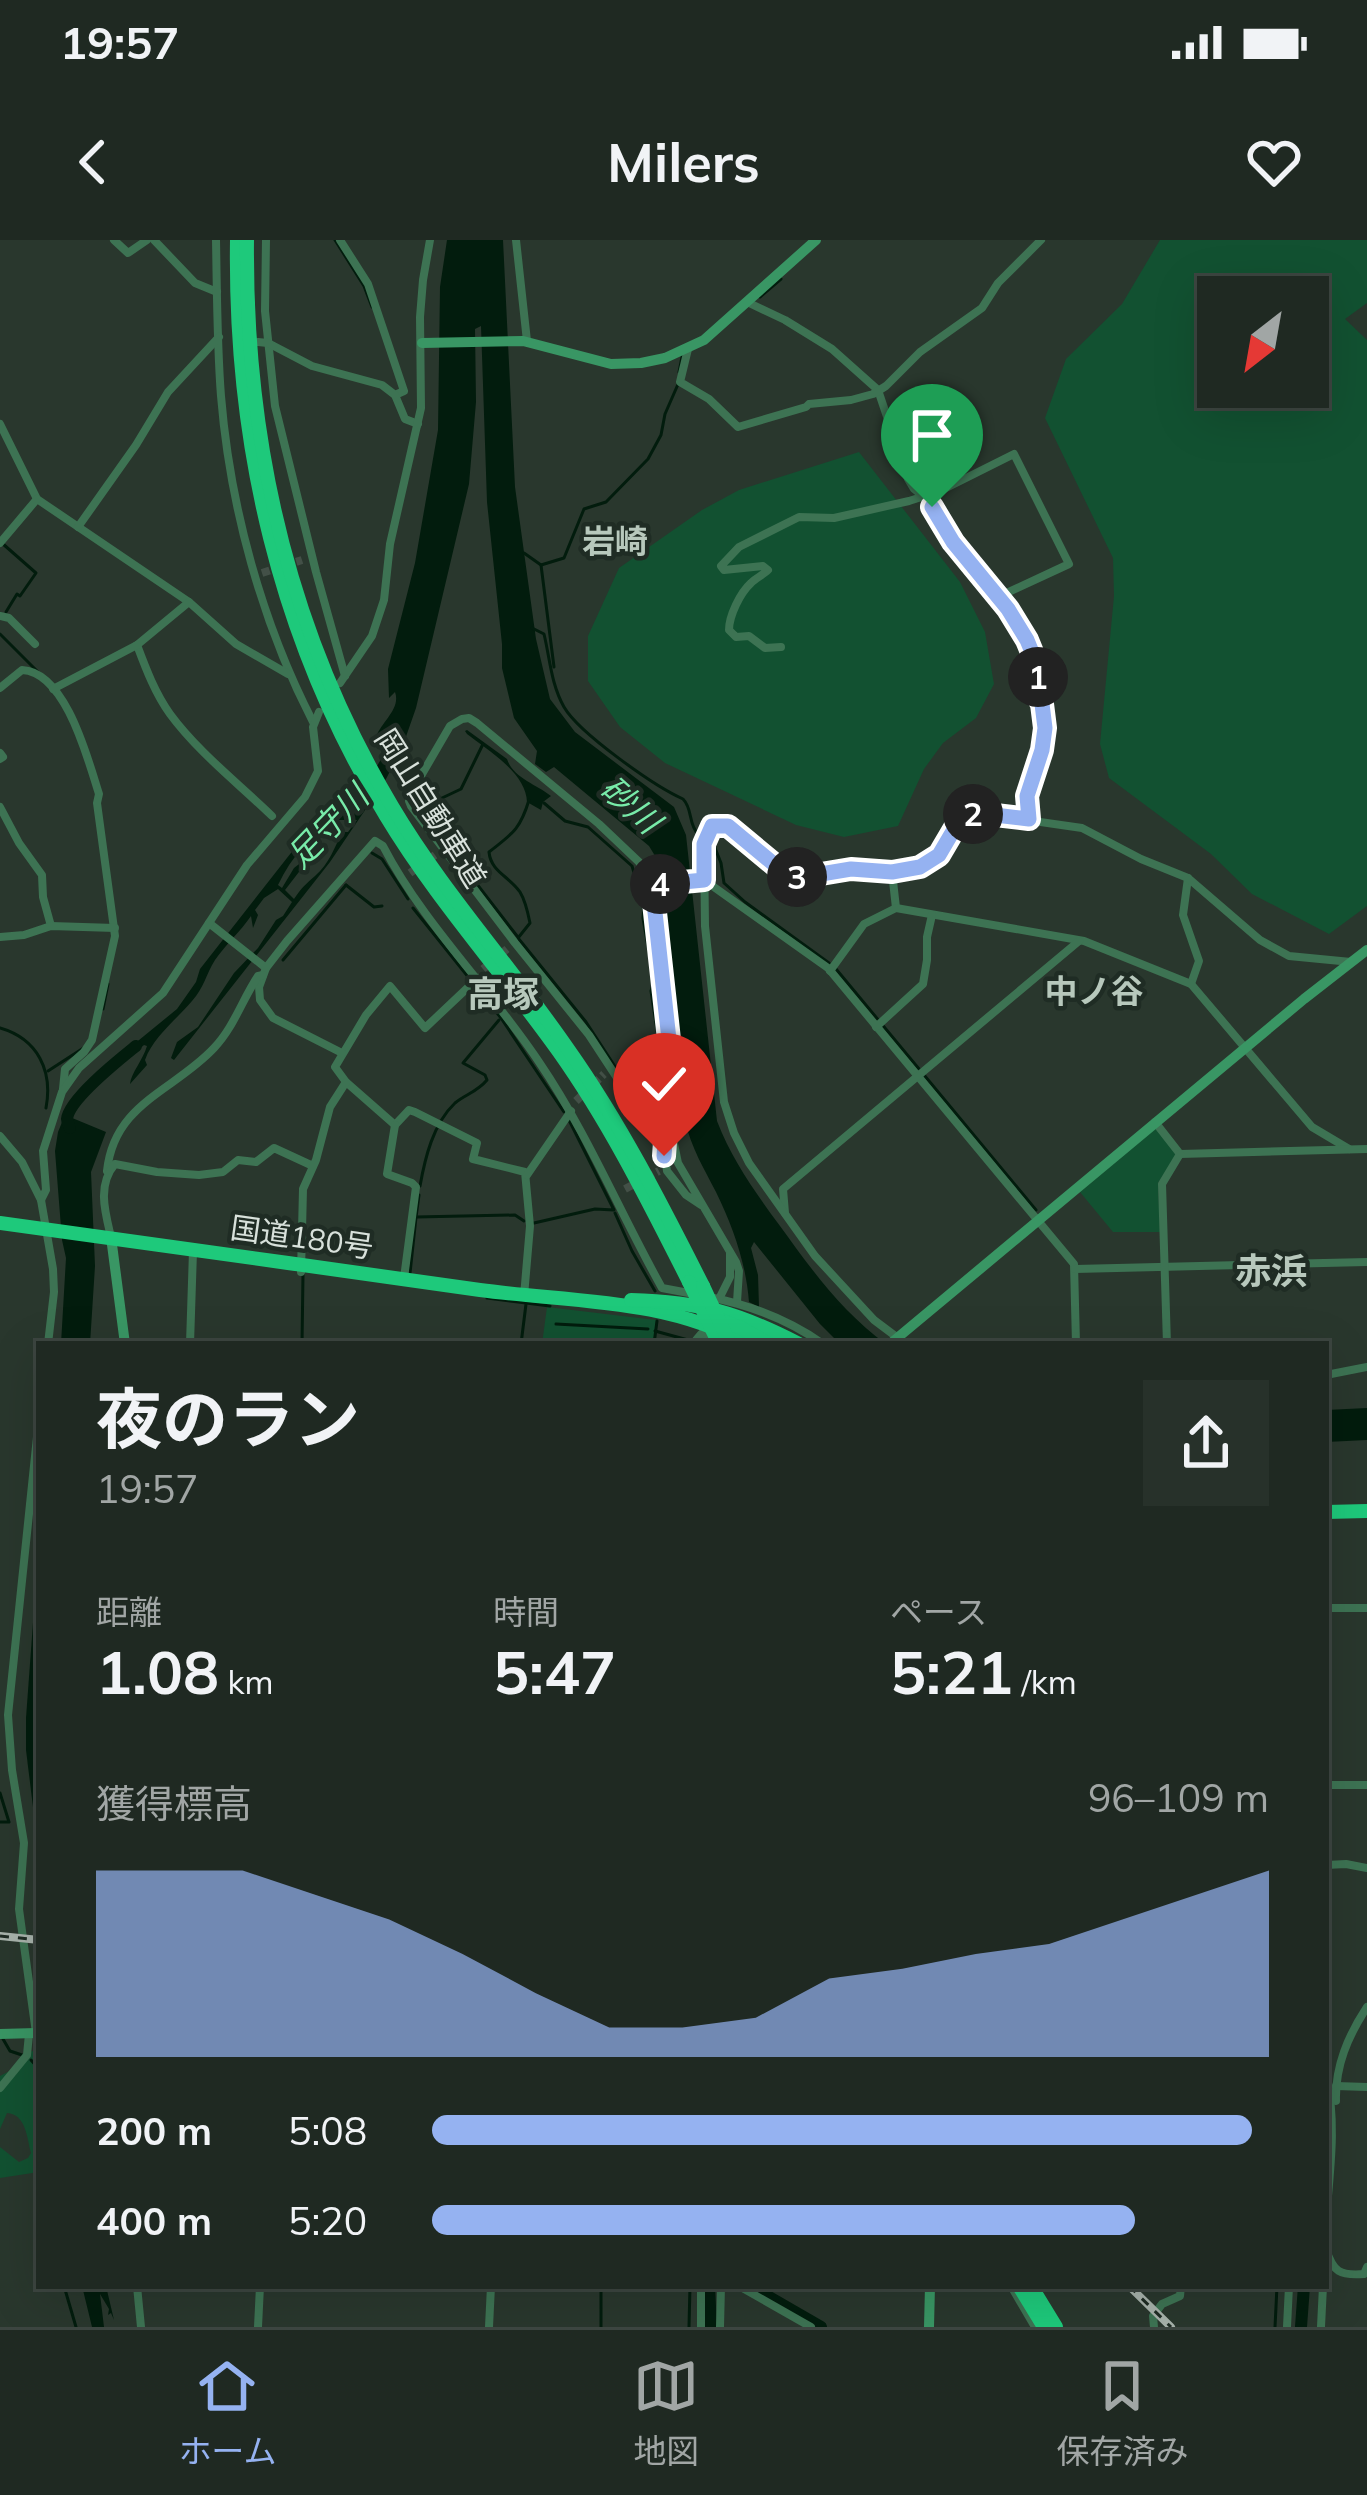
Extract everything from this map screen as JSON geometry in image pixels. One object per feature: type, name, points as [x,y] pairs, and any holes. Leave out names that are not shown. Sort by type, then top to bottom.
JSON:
[{"type":"highway","name":"岡山自動車道","points":[[237,240],[246,419],[259,496],[298,633],[391,815],[518,980],[596,1090],[644,1170],[696,1284],[713,1341]]},
{"type":"highway","name":"岡山自動車道","points":[[247,240],[252,383],[269,493],[283,553],[344,729]]},
{"type":"highway","name":"国道180号","points":[[0,1223],[301,1269],[596,1302],[669,1314],[700,1334],[749,1327]]},
{"type":"highway","name":"岡山自動車道","points":[[696,1284],[749,1327]]},
{"type":"highway","points":[[596,1302],[682,1302],[790,1341]]},
{"type":"highway","points":[[1329,1512],[1367,1511]]},
{"type":"highway","points":[[1329,1522],[1367,1521]]},
{"type":"highway","points":[[1017,2289],[1044,2327]]},
{"type":"highway","points":[[1037,2289],[1059,2327]]},
{"type":"street","points":[[114,240],[128,253],[150,240],[195,284],[217,292]]},
{"type":"street","points":[[63,1090],[85,1062],[158,1000],[247,865],[299,806],[315,781],[319,763],[314,723],[290,675],[236,499],[221,397],[216,240]]},
{"type":"street","points":[[266,240],[263,342],[307,559],[342,679],[380,616],[390,544],[423,391],[425,343],[420,317],[430,240]]},
{"type":"street","points":[[340,240],[368,284],[382,323],[404,391],[395,395]]},
{"type":"street","points":[[516,240],[525,341]]},
{"type":"street","points":[[425,343],[525,341],[610,364],[652,362],[704,340],[816,240]]},
{"type":"street","points":[[688,350],[680,382],[709,399],[739,427],[809,404],[851,400],[878,391],[920,352],[982,308],[998,283],[1041,240]]},
{"type":"street","points":[[747,302],[832,349],[878,391],[908,479],[1016,622],[1036,662],[1037,695],[1044,715],[1042,750],[1027,796],[1029,819]]},
{"type":"street","points":[[78,526],[167,392],[222,341]]},
{"type":"street","points":[[263,342],[312,365],[382,385],[395,395],[405,418],[418,424]]},
{"type":"street","points":[[0,424],[37,500],[189,602],[236,644],[290,675]]},
{"type":"street","points":[[781,647],[766,648],[749,636],[732,635],[729,620],[751,583],[768,570],[763,566],[724,570],[721,566],[728,556],[799,518],[847,516],[925,497],[1014,454],[1069,564],[998,597]]},
{"type":"street","points":[[0,543],[37,500]]},
{"type":"street","points":[[55,688],[136,645],[189,602]]},
{"type":"street","points":[[0,616],[10,618],[35,644]]},
{"type":"street","points":[[136,645],[170,714],[272,816]]},
{"type":"street","points":[[0,688],[16,673],[36,672],[55,688],[80,734],[99,794],[115,928],[92,1040],[65,1069],[63,1090],[44,1143],[46,1190],[41,1200]]},
{"type":"street","points":[[314,723],[319,712]]},
{"type":"street","points":[[701,1205],[686,1195],[663,1165],[644,1119],[607,1071],[577,1018],[511,946],[439,852],[409,801],[450,726],[462,718],[470,718],[599,824],[639,862],[654,885],[674,1085],[675,1154],[739,1271],[749,1327]]},
{"type":"street","points":[[0,807],[42,875],[51,926]]},
{"type":"street","points":[[1351,962],[1289,956],[1260,940],[1188,878],[1082,828],[1000,814],[971,814],[959,821],[943,850],[920,867],[892,872],[859,868],[797,878],[728,826],[712,826],[705,839],[702,881],[724,1102],[740,1149],[815,1256],[898,1341],[1037,1220],[1367,950]]},
{"type":"street","points":[[108,1172],[117,1135],[131,1113],[214,1048],[236,1019],[258,976],[375,841],[406,875],[431,920],[512,1021],[570,1110],[620,1192],[662,1288],[749,1327],[800,1328],[819,1341]]},
{"type":"street","points":[[892,872],[896,908]]},
{"type":"street","points":[[1188,878],[1184,915],[1199,961],[1192,984]]},
{"type":"street","points":[[654,885],[702,881],[830,970],[1074,1264],[1076,1341]]},
{"type":"street","points":[[830,970],[866,922],[896,908],[1081,940],[1192,984],[1312,1127],[1349,1149]]},
{"type":"street","points":[[879,1024],[923,984],[932,915]]},
{"type":"street","points":[[211,925],[264,969]]},
{"type":"street","points":[[0,937],[51,926],[115,928]]},
{"type":"street","points":[[785,1215],[782,1189],[1081,940]]},
{"type":"street","points":[[264,969],[258,994],[273,1018],[342,1053]]},
{"type":"street","points":[[395,1125],[334,1067],[390,986],[425,1028],[476,977]]},
{"type":"street","points":[[301,1269],[302,1196],[330,1108],[346,1082]]},
{"type":"street","points":[[403,1279],[416,1187],[387,1174],[395,1125],[409,1110],[477,1143],[473,1160],[527,1175]]},
{"type":"street","points":[[524,1296],[530,1223],[527,1175],[570,1110]]},
{"type":"street","points":[[663,1165],[666,1128],[674,1115]]},
{"type":"street","points":[[1155,1122],[1180,1154]]},
{"type":"street","points":[[2,1141],[22,1162],[51,1229],[54,1292],[48,1341]]},
{"type":"street","points":[[125,1341],[103,1191],[108,1172],[116,1164],[199,1175],[223,1172],[238,1160],[256,1162],[274,1148],[313,1166]]},
{"type":"street","points":[[1180,1154],[1367,1149]]},
{"type":"street","points":[[1166,1341],[1162,1184],[1180,1154]]},
{"type":"street","points":[[190,1341],[193,1250]]},
{"type":"street","points":[[720,1297],[730,1276],[730,1250]]},
{"type":"street","points":[[1074,1269],[1367,1262]]},
{"type":"street","points":[[1329,1374],[1367,1367]]},
{"type":"street","points":[[0,2088],[27,2054],[33,2034],[19,1909],[26,1843],[8,1715],[36,1447]]},
{"type":"street","points":[[1329,1608],[1367,1609]]},
{"type":"street","points":[[1329,1785],[1367,1785]]},
{"type":"street","points":[[26,1843],[36,1841]]},
{"type":"street","points":[[1329,1865],[1367,1868]]},
{"type":"street","points":[[1331,2124],[1349,2035],[1367,2007]]},
{"type":"street","points":[[0,2034],[33,2034]]},
{"type":"street","points":[[1336,2086],[1367,2087]]},
{"type":"street","points":[[1329,2116],[1329,2162]]},
{"type":"street","points":[[1329,2258],[1336,2271],[1364,2274],[1367,2267]]},
{"type":"street","points":[[137,2289],[141,2327]]},
{"type":"street","points":[[258,2327],[260,2289]]},
{"type":"street","points":[[489,2327],[491,2289]]},
{"type":"street","points":[[701,2289],[701,2327]]},
{"type":"street","points":[[720,2327],[722,2289]]},
{"type":"street","points":[[744,2289],[811,2327]]},
{"type":"street","points":[[929,2289],[929,2327]]},
{"type":"street","points":[[1016,2289],[1035,2327]]},
{"type":"street","points":[[1154,2327],[1153,2316],[1162,2304],[1180,2296],[1181,2289]]},
{"type":"street","points":[[1287,2327],[1289,2289]]},
{"type":"street","points":[[1321,2327],[1323,2289]]},
{"type":"green space","points":[[1160,240],[1367,240],[1367,303],[1345,319],[1367,340],[1367,906],[1329,934],[1252,894],[1211,854],[1109,778],[1100,744],[1114,596],[1113,558],[1045,418],[1066,359],[1122,304]]},
{"type":"green space","points":[[859,452],[960,582],[985,632],[994,684],[976,718],[943,743],[924,769],[898,826],[844,837],[796,825],[665,763],[620,727],[588,681],[588,636],[619,568],[702,510],[739,490]]},
{"type":"green space","points":[[1156,1128],[1176,1155],[1158,1183],[1160,1232],[1113,1232],[1080,1192]]},
{"type":"green space","points":[[547,1307],[656,1320],[653,1341],[542,1341]]},
{"type":"green space","points":[[36,2052],[36,2172],[0,2178],[0,2147],[19,2162],[31,2153],[25,2128],[13,2114],[7,2113],[0,2129],[0,2076]]},
{"type":"water","points":[[447,240],[503,240],[515,487],[536,639],[550,699],[575,732],[674,807],[686,835],[717,1121],[745,1175],[803,1258],[841,1304],[882,1341],[837,1341],[754,1242],[759,1307],[749,1302],[733,1232],[685,1121],[660,864],[649,846],[554,767],[546,772],[535,764],[537,751],[514,718],[502,668],[487,502],[481,326],[475,329],[476,402],[469,484],[416,708],[402,748],[386,779],[330,862],[174,1060],[177,1042],[198,1027],[234,973],[292,902],[278,889],[255,910],[253,928],[251,916],[219,954],[196,996],[153,1044],[147,1065],[130,1084],[147,1046],[129,1058],[122,1054],[177,1009],[200,969],[316,821],[340,800],[362,791],[386,751],[389,728],[379,742],[376,737],[395,704],[395,692],[389,698],[388,669],[415,563],[438,430],[440,287]],"holes":[[[335,820],[357,820],[348,832],[342,832],[324,866],[294,899],[285,890],[303,861],[282,888],[278,885],[296,856]]]},
{"type":"water","points":[[467,730],[551,796],[541,810],[527,802],[513,772]]},
{"type":"water","points":[[65,1115],[106,1132],[91,1172],[95,1266],[90,1341],[61,1341],[66,1258],[55,1151]]},
{"type":"water","points":[[1367,1408],[1367,1440],[1329,1442],[1329,1410]]},
{"type":"water","points":[[36,1582],[36,1832],[26,1718]]},
{"type":"water","points":[[83,2289],[107,2289],[114,2320],[100,2294],[104,2327],[92,2327]]},
{"type":"waterway","points":[[335,240],[372,307]]},
{"type":"waterway","points":[[760,297],[781,279]]},
{"type":"waterway","points":[[679,372],[682,357]]},
{"type":"waterway","points":[[541,565],[564,558],[584,509],[606,502],[648,459],[679,382]]},
{"type":"waterway","points":[[3,544],[36,573],[6,612]]},
{"type":"waterway","points":[[524,553],[541,565],[554,667]]},
{"type":"waterway","points":[[532,628],[544,634],[556,689],[572,718],[618,758],[683,799],[698,834]]},
{"type":"waterway","points":[[0,634],[37,671]]},
{"type":"waterway","points":[[483,744],[461,789],[423,807],[517,936]]},
{"type":"waterway","points":[[529,800],[514,830],[489,852],[493,864],[525,903],[530,923],[518,938],[586,1022],[657,1131]]},
{"type":"waterway","points":[[544,803],[565,821],[588,827],[632,866],[644,905],[654,981],[651,991],[663,1069],[664,1119]]},
{"type":"waterway","points":[[713,843],[724,883],[829,963]]},
{"type":"waterway","points":[[372,853],[382,859],[408,899]]},
{"type":"waterway","points":[[346,885],[374,907],[382,906]]},
{"type":"waterway","points":[[283,960],[346,885]]},
{"type":"waterway","points":[[413,908],[501,1018],[564,1112]]},
{"type":"waterway","points":[[836,969],[919,1069]]},
{"type":"waterway","points":[[103,1009],[108,984]]},
{"type":"waterway","points":[[420,1186],[441,1121],[455,1103],[487,1080],[463,1063],[499,1020]]},
{"type":"waterway","points":[[0,1028],[24,1040],[40,1058],[47,1081],[46,1108]]},
{"type":"waterway","name":"足守川","points":[[70,1128],[67,1119],[76,1101],[136,1046]]},
{"type":"waterway","points":[[48,1071],[85,1047]]},
{"type":"waterway","points":[[924,1075],[1036,1210]]},
{"type":"waterway","points":[[534,1223],[595,1209],[614,1210],[569,1120]]},
{"type":"waterway","points":[[416,1217],[419,1195]]},
{"type":"waterway","points":[[615,1213],[655,1291]]},
{"type":"waterway","points":[[410,1273],[416,1217],[515,1215],[524,1221]]},
{"type":"waterway","points":[[302,1341],[303,1274]]},
{"type":"waterway","points":[[487,1298],[550,1306]]},
{"type":"waterway","points":[[521,1341],[526,1304]]},
{"type":"waterway","points":[[654,1341],[657,1321]]},
{"type":"waterway","points":[[556,1324],[648,1329]]},
{"type":"waterway","points":[[655,1331],[688,1340]]},
{"type":"waterway","points":[[0,1793],[9,1822],[0,1822]]},
{"type":"waterway","points":[[3,2039],[10,2051],[22,2055]]},
{"type":"waterway","points":[[31,2060],[36,2066]]},
{"type":"waterway","points":[[65,2289],[76,2327]]},
{"type":"waterway","points":[[601,2289],[601,2327]]},
{"type":"waterway","points":[[689,2327],[690,2289]]},
{"type":"waterway","points":[[709,2289],[711,2327]]},
{"type":"waterway","points":[[755,2289],[821,2327]]},
{"type":"waterway","points":[[1275,2327],[1277,2289]]},
{"type":"waterway","name":"砂川","points":[[1301,2327],[1304,2289]]},
{"type":"tunnel","points":[[262,573],[302,560]]},
{"type":"tunnel","points":[[410,873],[435,855]]},
{"type":"tunnel","points":[[483,969],[507,949]]},
{"type":"tunnel","points":[[576,1101],[604,1074]]},
{"type":"tunnel","points":[[625,1189],[659,1171]]},
{"type":"railway","points":[[0,1936],[36,1940]]},
{"type":"railway","points":[[1132,2289],[1171,2327]]},
{"type":"district","name":"岩崎","points":[[615,540]]},
{"type":"district","name":"中ノ谷","points":[[1094,990]]},
{"type":"district","name":"高塚","points":[[503,993]]},
{"type":"district","name":"赤浜","points":[[1271,1270]]},
{"type":"route","points":[[664,1156],[666,1128],[674,1115],[674,1085],[652,885],[704,880],[704,844],[712,826],[728,826],[797,878],[859,868],[892,872],[920,867],[939,855],[965,817],[978,813],[1029,819],[1027,796],[1045,728],[1036,662],[1008,609],[953,542],[932,507]]}]
